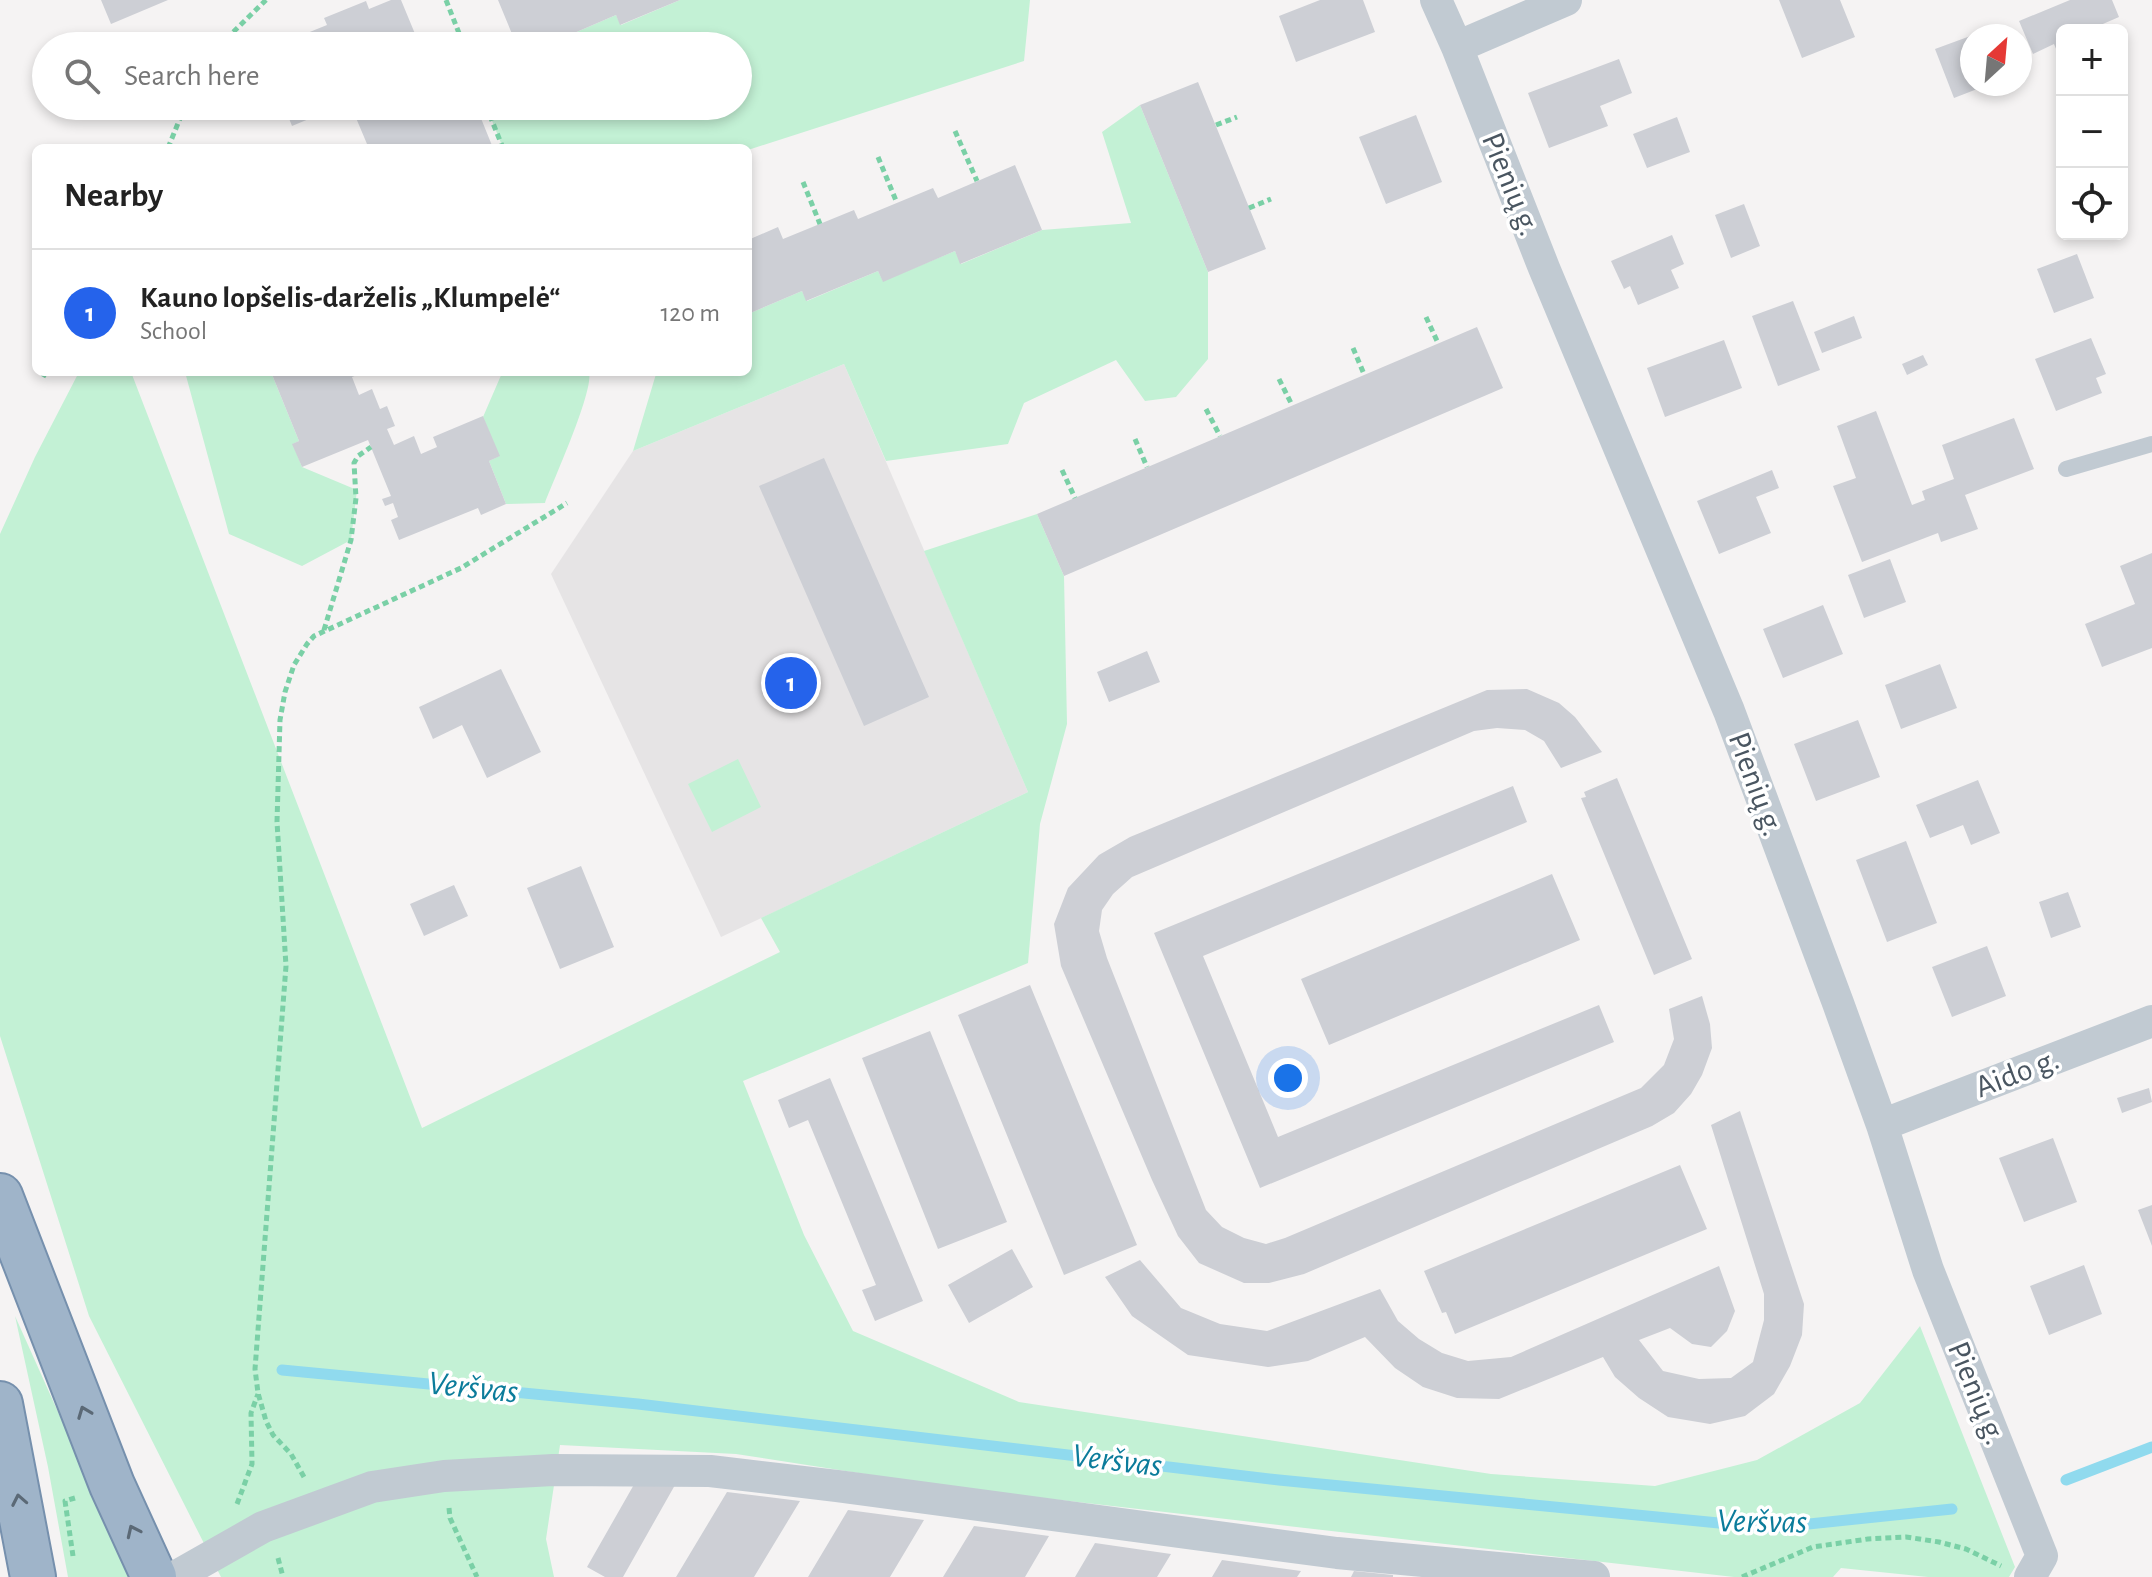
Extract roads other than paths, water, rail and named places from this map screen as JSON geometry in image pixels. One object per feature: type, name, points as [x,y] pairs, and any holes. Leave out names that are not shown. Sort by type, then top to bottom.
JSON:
[{"type":"highway","points":[[0,1196],[112,1485],[154,1577]]},
{"type":"highway","points":[[0,1404],[33,1577]]},
{"type":"street","name":"Pienių g.","points":[[1436,0],[1729,711],[1838,1003],[1882,1125],[1928,1270],[2042,1556],[2021,1574]]},
{"type":"street","points":[[1457,47],[1566,0]]},
{"type":"street","name":"Aido g.","points":[[1882,1125],[2152,1021]]},
{"type":"street","points":[[175,1577],[263,1527],[372,1487],[444,1476],[553,1470],[710,1471],[1337,1553],[1594,1577]]},
{"type":"lane","points":[[2066,469],[2152,444]]},
{"type":"waterway","name":"Veršvas","points":[[282,1370],[638,1404],[1279,1480],[1770,1528],[1952,1509]]},
{"type":"waterway","name":"Veršvas","points":[[2066,1480],[2152,1447]]},
{"type":"place","name":"Kauno lopšelis-darželis „Klumpelė“","points":[[791,683]]}]
